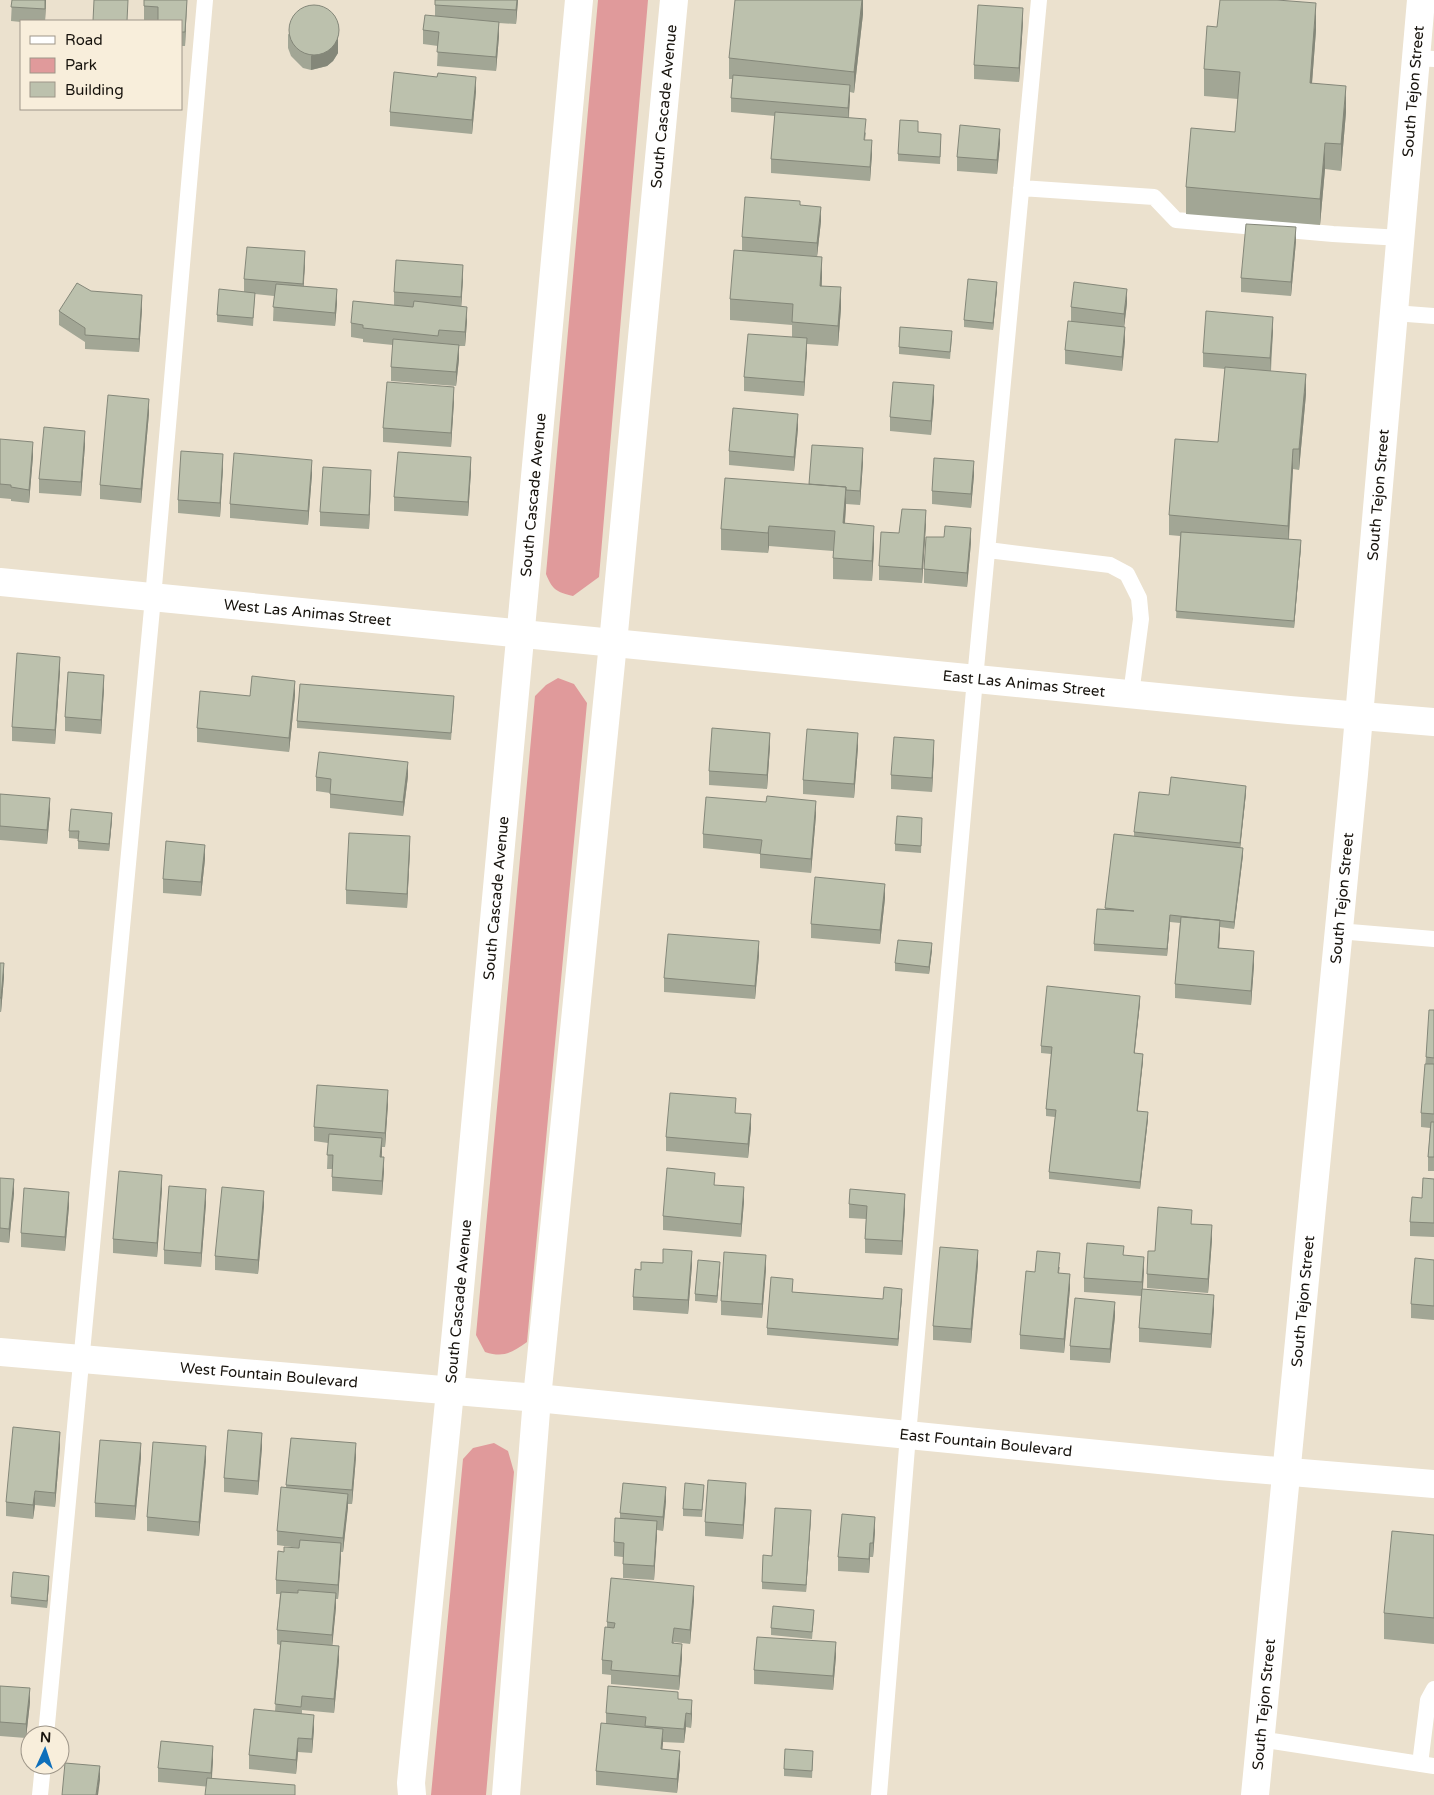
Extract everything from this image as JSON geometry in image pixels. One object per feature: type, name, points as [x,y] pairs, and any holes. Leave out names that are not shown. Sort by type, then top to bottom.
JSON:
[{"type":"street","name":"South Cascade Avenue","points":[[412,1795],[411,1783],[450,1390],[579,0]]},
{"type":"street","name":"South Cascade Avenue","points":[[506,1795],[537,1398],[614,643],[674,0]]},
{"type":"street","name":"South Tejon Street","points":[[1255,1795],[1359,716],[1400,238],[1425,59],[1421,0]]},
{"type":"street","name":"West Las Animas Street","points":[[0,582],[614,643]]},
{"type":"street","name":"East Las Animas Street","points":[[614,643],[1434,722]]},
{"type":"street","name":"West Fountain Boulevard","points":[[0,1352],[537,1398]]},
{"type":"street","name":"East Fountain Boulevard","points":[[537,1398],[1286,1472],[1434,1484]]},
{"type":"lane","points":[[47,1725],[153,598],[205,0]]},
{"type":"lane","points":[[879,1795],[908,1435],[975,678],[1039,0]]},
{"type":"lane","points":[[1021,188],[1154,197],[1176,220],[1400,238]]},
{"type":"lane","points":[[1394,313],[1434,316]]},
{"type":"lane","points":[[988,550],[1110,565],[1127,574],[1140,598],[1142,619],[1131,694]]},
{"type":"lane","points":[[1338,931],[1434,939]]},
{"type":"lane","points":[[1260,1739],[1427,1765],[1428,1700],[1434,1689]]},
{"type":"lane","points":[[40,1795],[42,1775]]},
{"type":"green space","points":[[598,0],[648,0],[599,577],[573,596],[555,589],[546,574]]},
{"type":"green space","points":[[558,678],[574,684],[587,703],[527,1342],[512,1352],[497,1355],[485,1352],[476,1335],[535,696],[546,685]]},
{"type":"green space","points":[[494,1443],[508,1451],[514,1472],[486,1795],[431,1795],[463,1459],[473,1448]]},
{"type":"building","points":[[12,0],[45,0],[45,9],[11,7]]},
{"type":"building","points":[[94,0],[128,0],[127,20],[93,20]]},
{"type":"building","points":[[144,0],[187,0],[185,32],[182,32],[182,20],[158,20],[158,7],[144,6]]},
{"type":"building","points":[[435,0],[517,0],[516,10],[435,5]]},
{"type":"building","points":[[735,0],[862,0],[854,72],[729,58]]},
{"type":"building","points":[[1220,0],[1277,0],[1316,3],[1310,83],[1346,86],[1341,144],[1325,143],[1320,199],[1186,187],[1191,128],[1235,132],[1240,72],[1204,69],[1207,26],[1217,27]]},
{"type":"building","points":[[309,5],[319,5],[332,12],[339,25],[339,35],[332,48],[319,55],[309,55],[300,51],[293,44],[289,35],[289,25],[293,16],[300,9]]},
{"type":"building","points":[[978,5],[1023,8],[1019,68],[974,65]]},
{"type":"building","points":[[425,15],[499,22],[496,57],[437,52],[439,32],[423,30]]},
{"type":"building","points":[[394,72],[437,77],[438,73],[476,77],[472,120],[390,112]]},
{"type":"building","points":[[733,75],[850,85],[848,108],[731,98]]},
{"type":"building","points":[[775,112],[866,119],[864,140],[872,140],[870,167],[771,159]]},
{"type":"building","points":[[900,120],[918,121],[918,132],[941,134],[940,157],[898,154]]},
{"type":"building","points":[[960,125],[1000,129],[997,160],[957,157]]},
{"type":"building","points":[[745,197],[800,201],[800,205],[821,207],[817,243],[742,237]]},
{"type":"building","points":[[1246,224],[1296,227],[1291,282],[1241,278]]},
{"type":"building","points":[[247,247],[305,251],[303,284],[244,279]]},
{"type":"building","points":[[734,250],[822,257],[820,286],[841,287],[838,326],[792,322],[793,304],[730,299]]},
{"type":"building","points":[[396,260],[463,265],[461,297],[394,292]]},
{"type":"building","points":[[968,279],[997,282],[993,323],[964,320]]},
{"type":"building","points":[[1074,282],[1127,289],[1124,314],[1071,307]]},
{"type":"building","points":[[77,283],[91,291],[142,295],[139,339],[85,335],[85,328],[59,311]]},
{"type":"building","points":[[276,284],[337,289],[335,313],[273,307]]},
{"type":"building","points":[[219,289],[255,293],[253,318],[217,315]]},
{"type":"building","points":[[353,301],[413,307],[414,301],[467,307],[465,332],[439,330],[438,336],[363,328],[363,325],[351,323]]},
{"type":"building","points":[[1206,311],[1273,317],[1270,358],[1203,353]]},
{"type":"building","points":[[1068,321],[1125,327],[1122,357],[1065,350]]},
{"type":"building","points":[[900,327],[952,331],[950,352],[899,347]]},
{"type":"building","points":[[748,334],[807,338],[804,382],[744,377]]},
{"type":"building","points":[[393,339],[459,345],[456,372],[391,367]]},
{"type":"building","points":[[1225,367],[1306,374],[1299,449],[1293,449],[1288,526],[1169,515],[1175,439],[1218,442]]},
{"type":"building","points":[[387,382],[454,387],[451,433],[383,428]]},
{"type":"building","points":[[893,382],[934,385],[931,421],[890,417]]},
{"type":"building","points":[[108,395],[149,399],[141,489],[100,485]]},
{"type":"building","points":[[733,408],[798,414],[794,457],[729,451]]},
{"type":"building","points":[[44,427],[85,431],[81,482],[39,479]]},
{"type":"building","points":[[0,439],[33,442],[29,490],[0,484]]},
{"type":"building","points":[[812,445],[863,448],[860,491],[846,490],[846,487],[809,484]]},
{"type":"building","points":[[181,451],[223,454],[220,503],[178,500]]},
{"type":"building","points":[[398,452],[471,457],[468,502],[394,497]]},
{"type":"building","points":[[234,453],[312,460],[308,511],[230,504]]},
{"type":"building","points":[[934,458],[974,461],[971,494],[932,491]]},
{"type":"building","points":[[323,467],[371,470],[369,515],[320,512]]},
{"type":"building","points":[[725,478],[846,487],[843,523],[874,526],[872,561],[833,558],[835,531],[769,526],[768,533],[721,529]]},
{"type":"building","points":[[902,509],[926,510],[922,569],[879,566],[881,532],[899,533]]},
{"type":"building","points":[[945,526],[971,528],[967,573],[924,569],[926,537],[944,537]]},
{"type":"building","points":[[1181,532],[1301,540],[1294,621],[1176,611]]},
{"type":"building","points":[[17,653],[60,657],[55,730],[12,727]]},
{"type":"building","points":[[68,672],[104,675],[101,720],[65,717]]},
{"type":"building","points":[[252,676],[295,681],[289,738],[197,728],[200,691],[250,696]]},
{"type":"building","points":[[300,684],[454,696],[451,733],[297,721]]},
{"type":"building","points":[[712,728],[770,733],[767,775],[709,771]]},
{"type":"building","points":[[807,729],[858,733],[854,784],[803,780]]},
{"type":"building","points":[[894,737],[934,740],[932,778],[891,775]]},
{"type":"building","points":[[319,752],[408,762],[403,802],[330,794],[331,779],[316,777]]},
{"type":"building","points":[[1171,777],[1246,786],[1240,843],[1134,832],[1139,792],[1169,795]]},
{"type":"building","points":[[0,794],[50,798],[47,830],[0,826]]},
{"type":"building","points":[[767,796],[816,801],[811,859],[760,854],[762,840],[703,834],[706,797],[766,802]]},
{"type":"building","points":[[71,809],[112,813],[109,844],[78,841],[79,831],[69,831]]},
{"type":"building","points":[[897,816],[922,818],[921,846],[895,844]]},
{"type":"building","points":[[349,833],[410,836],[407,894],[346,890]]},
{"type":"building","points":[[1114,834],[1243,848],[1234,922],[1170,915],[1167,949],[1094,944],[1097,909],[1134,911],[1105,908]]},
{"type":"building","points":[[166,841],[205,845],[201,882],[163,879]]},
{"type":"building","points":[[815,877],[885,884],[880,930],[811,924]]},
{"type":"building","points":[[1181,917],[1220,920],[1218,948],[1254,951],[1251,991],[1175,984]]},
{"type":"building","points":[[668,934],[759,941],[755,986],[664,978]]},
{"type":"building","points":[[898,940],[932,943],[929,967],[895,963]]},
{"type":"building","points":[[0,963],[4,963],[1,998],[0,998]]},
{"type":"building","points":[[1047,986],[1140,996],[1134,1053],[1143,1054],[1137,1111],[1148,1112],[1140,1182],[1049,1172],[1056,1110],[1046,1109],[1052,1047],[1041,1046]]},
{"type":"building","points":[[1429,1010],[1434,1010],[1434,1058],[1426,1057]]},
{"type":"building","points":[[1425,1064],[1434,1064],[1434,1114],[1421,1113]]},
{"type":"building","points":[[317,1085],[388,1090],[385,1133],[314,1127]]},
{"type":"building","points":[[670,1093],[736,1098],[735,1113],[751,1114],[748,1144],[666,1137]]},
{"type":"building","points":[[1431,1122],[1434,1122],[1434,1157],[1428,1157]]},
{"type":"building","points":[[329,1134],[382,1138],[380,1157],[384,1157],[382,1181],[332,1177],[333,1155],[327,1155]]},
{"type":"building","points":[[667,1168],[715,1173],[714,1185],[744,1187],[741,1224],[663,1216]]},
{"type":"building","points":[[119,1171],[162,1175],[157,1243],[113,1239]]},
{"type":"building","points":[[0,1178],[14,1179],[9,1229],[0,1228]]},
{"type":"building","points":[[1423,1178],[1434,1179],[1434,1223],[1410,1222],[1412,1197],[1422,1198]]},
{"type":"building","points":[[169,1186],[206,1189],[201,1253],[164,1250]]},
{"type":"building","points":[[222,1187],[264,1191],[258,1260],[215,1256]]},
{"type":"building","points":[[24,1188],[69,1192],[65,1237],[21,1233]]},
{"type":"building","points":[[850,1189],[905,1194],[902,1241],[865,1239],[867,1206],[849,1204]]},
{"type":"building","points":[[1158,1207],[1192,1210],[1191,1224],[1212,1225],[1208,1279],[1147,1274],[1148,1251],[1155,1251]]},
{"type":"building","points":[[1087,1243],[1124,1246],[1123,1255],[1144,1257],[1142,1282],[1084,1278]]},
{"type":"building","points":[[940,1247],[978,1250],[971,1329],[933,1326]]},
{"type":"building","points":[[663,1249],[692,1251],[688,1300],[633,1297],[635,1269],[641,1270],[641,1262],[663,1263]]},
{"type":"building","points":[[1037,1251],[1060,1253],[1058,1273],[1070,1274],[1064,1339],[1020,1335],[1026,1271],[1035,1272]]},
{"type":"building","points":[[724,1252],[766,1255],[762,1304],[721,1301]]},
{"type":"building","points":[[1415,1258],[1434,1260],[1434,1306],[1411,1304]]},
{"type":"building","points":[[698,1260],[720,1262],[717,1296],[695,1294]]},
{"type":"building","points":[[771,1277],[793,1279],[792,1292],[883,1299],[884,1287],[902,1289],[898,1339],[767,1328]]},
{"type":"building","points":[[1142,1289],[1214,1295],[1211,1334],[1139,1328]]},
{"type":"building","points":[[1075,1298],[1115,1302],[1110,1349],[1070,1346]]},
{"type":"building","points":[[13,1427],[60,1432],[55,1493],[35,1491],[33,1505],[6,1502]]},
{"type":"building","points":[[228,1430],[262,1433],[258,1481],[224,1478]]},
{"type":"building","points":[[291,1438],[356,1443],[352,1490],[286,1485]]},
{"type":"building","points":[[100,1440],[141,1443],[135,1506],[95,1503]]},
{"type":"building","points":[[153,1442],[206,1446],[199,1522],[147,1517]]},
{"type":"building","points":[[708,1480],[746,1483],[743,1525],[705,1522]]},
{"type":"building","points":[[623,1483],[666,1487],[663,1517],[620,1513]]},
{"type":"building","points":[[685,1483],[704,1485],[702,1510],[683,1509]]},
{"type":"building","points":[[281,1487],[348,1494],[343,1538],[277,1531]]},
{"type":"building","points":[[775,1508],[811,1510],[806,1585],[762,1582],[763,1555],[772,1556]]},
{"type":"building","points":[[842,1514],[875,1517],[873,1543],[870,1543],[869,1559],[838,1557]]},
{"type":"building","points":[[615,1518],[657,1521],[654,1566],[623,1564],[624,1543],[614,1542]]},
{"type":"building","points":[[1392,1531],[1434,1535],[1434,1618],[1384,1613]]},
{"type":"building","points":[[300,1540],[341,1543],[338,1585],[276,1580],[278,1551],[284,1552],[284,1547],[299,1548]]},
{"type":"building","points":[[13,1572],[49,1576],[47,1601],[11,1597]]},
{"type":"building","points":[[611,1578],[694,1586],[690,1630],[674,1628],[672,1643],[682,1644],[679,1676],[611,1670],[612,1661],[602,1660],[605,1627],[614,1628],[615,1623],[607,1622]]},
{"type":"building","points":[[298,1590],[336,1593],[332,1635],[277,1630],[281,1592],[298,1593]]},
{"type":"building","points":[[773,1606],[814,1610],[812,1632],[771,1628]]},
{"type":"building","points":[[757,1637],[836,1642],[833,1676],[754,1670]]},
{"type":"building","points":[[281,1641],[339,1646],[334,1699],[302,1696],[301,1707],[275,1704]]},
{"type":"building","points":[[0,1686],[30,1688],[26,1724],[0,1722]]},
{"type":"building","points":[[608,1686],[678,1692],[678,1699],[692,1700],[691,1714],[686,1713],[684,1729],[645,1726],[646,1717],[606,1713]]},
{"type":"building","points":[[254,1709],[314,1715],[312,1739],[298,1738],[296,1760],[249,1755]]},
{"type":"building","points":[[601,1723],[663,1729],[661,1749],[680,1751],[677,1779],[596,1771]]},
{"type":"building","points":[[161,1741],[213,1746],[211,1773],[158,1768]]},
{"type":"building","points":[[785,1749],[813,1751],[812,1771],[784,1769]]},
{"type":"building","points":[[70,1763],[100,1766],[96,1795],[62,1795],[64,1775],[70,1775]]},
{"type":"building","points":[[207,1778],[295,1785],[295,1795],[205,1795]]}]
